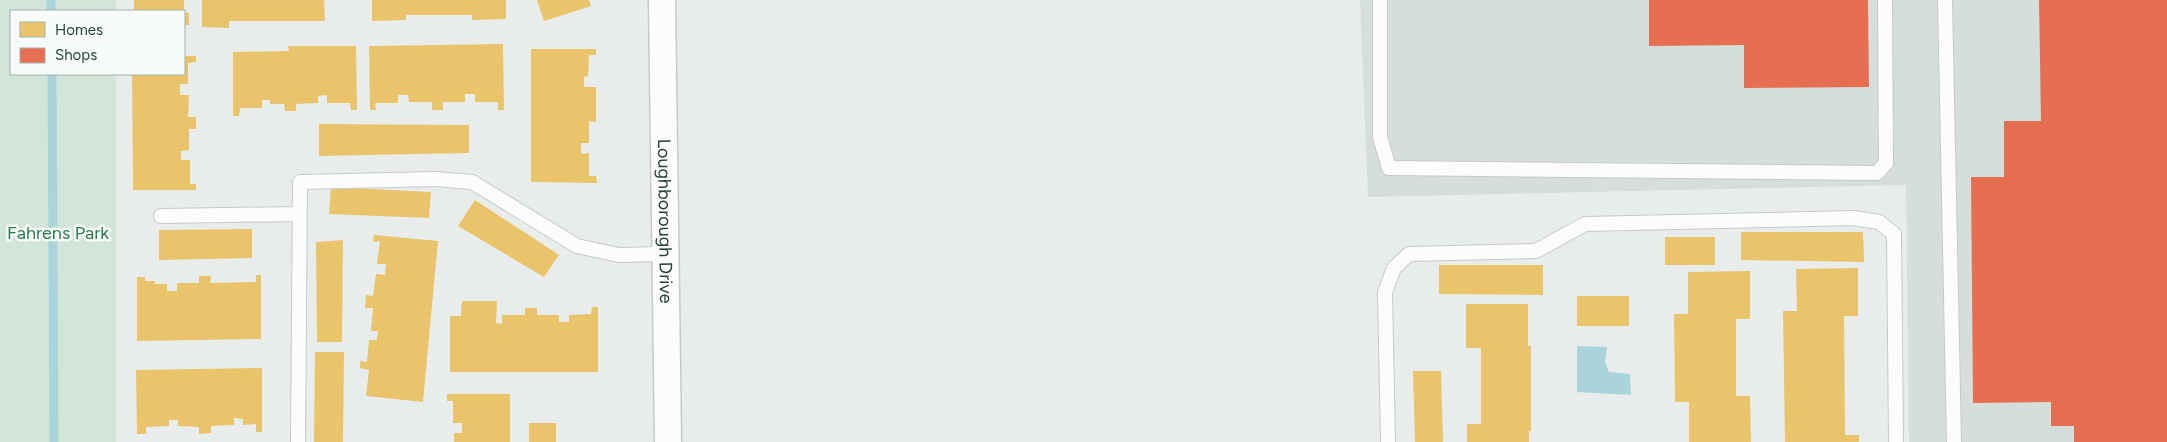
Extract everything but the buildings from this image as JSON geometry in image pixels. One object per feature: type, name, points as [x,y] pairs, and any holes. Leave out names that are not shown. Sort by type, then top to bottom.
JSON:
[{"type":"street","name":"Loughborough Drive","points":[[662,0],[668,442]]},
{"type":"lane","points":[[1380,0],[1380,137],[1389,168],[1877,173],[1886,163],[1885,0]]},
{"type":"lane","points":[[1945,0],[1954,442]]},
{"type":"lane","points":[[298,442],[300,182],[435,179],[472,182],[577,246],[619,255],[666,254]]},
{"type":"lane","points":[[161,216],[299,214]]},
{"type":"lane","points":[[1388,442],[1385,292],[1394,268],[1409,254],[1536,251],[1585,224],[1853,218],[1879,222],[1894,234],[1896,442]]},
{"type":"shaded area","points":[[1360,0],[2167,0],[2167,442],[1909,442],[1906,185],[1368,197]]},
{"type":"green space","name":"Fahrens Park","points":[[0,0],[116,0],[116,10],[10,10],[10,75],[116,75],[116,442],[0,442]]},
{"type":"water","points":[[1577,346],[1607,347],[1605,362],[1609,372],[1630,374],[1631,395],[1577,392]]},
{"type":"waterway","points":[[51,0],[51,10]]},
{"type":"waterway","points":[[52,75],[54,442]]}]
